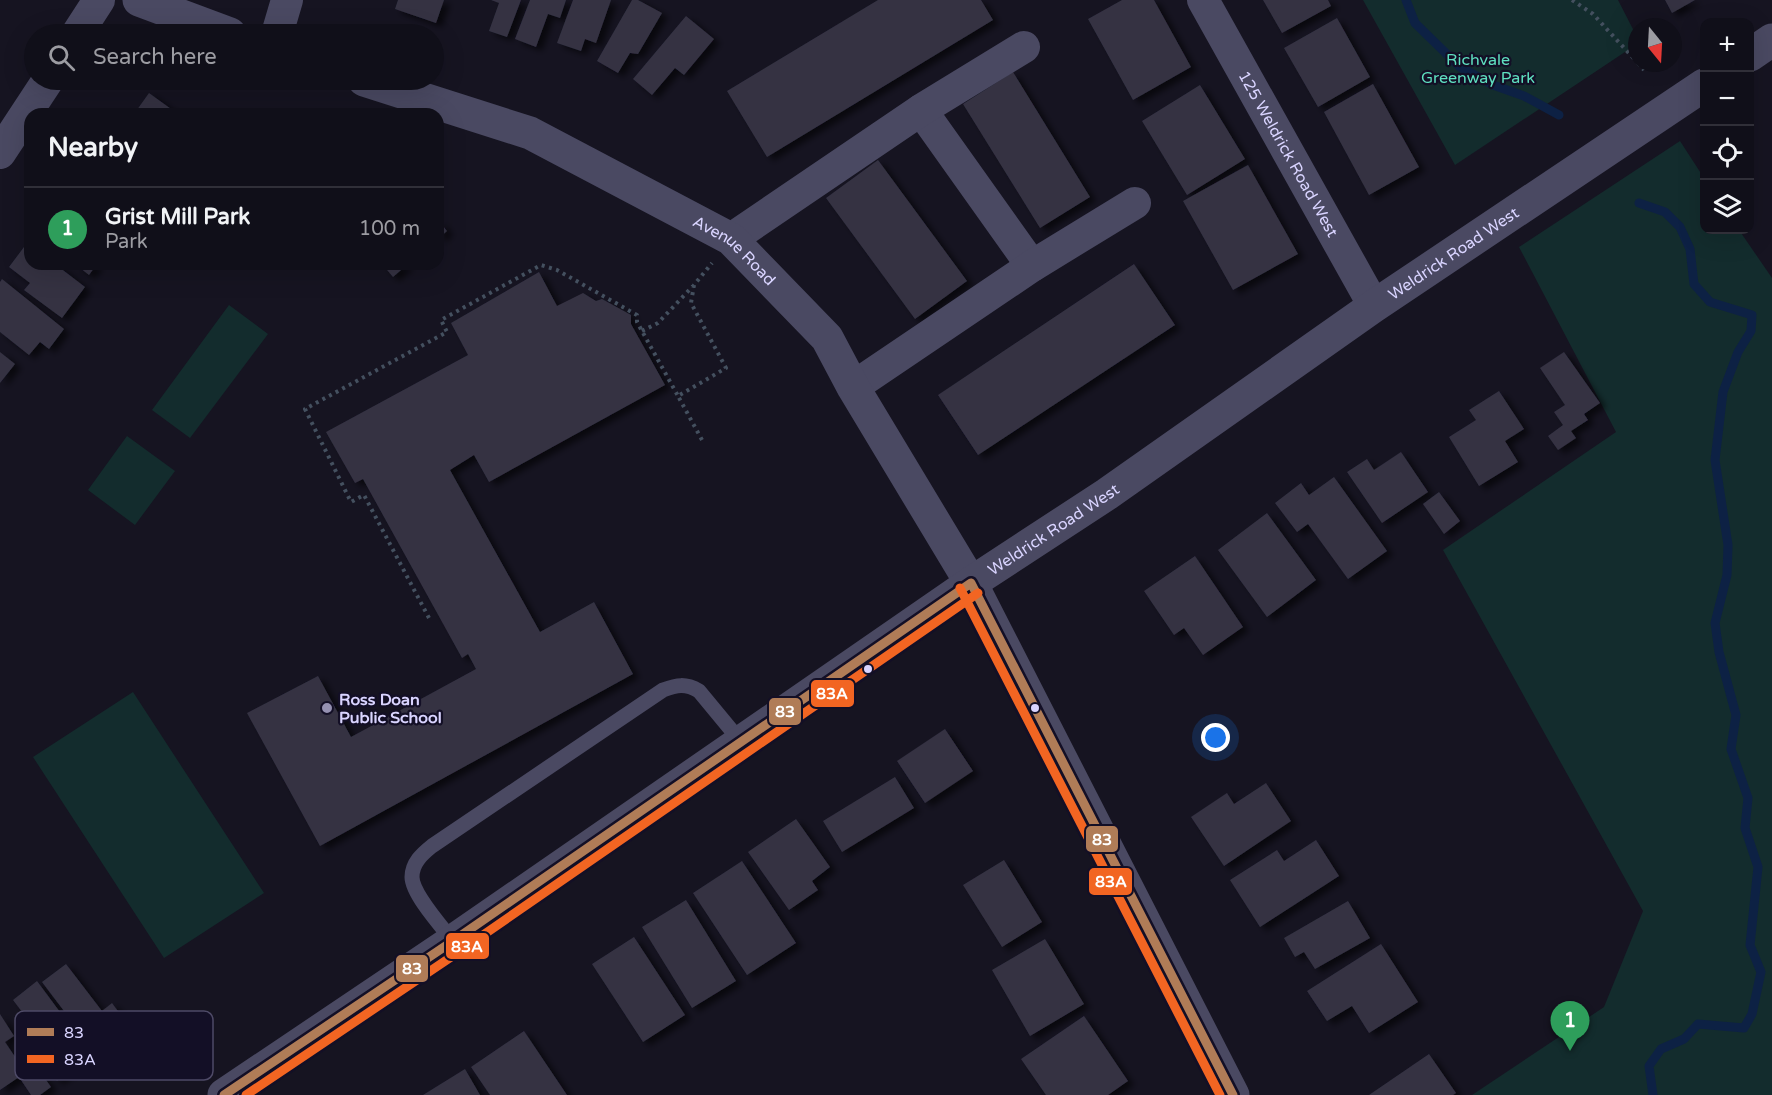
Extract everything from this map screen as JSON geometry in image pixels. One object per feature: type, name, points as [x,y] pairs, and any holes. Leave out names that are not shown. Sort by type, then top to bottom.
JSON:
[{"type":"street","points":[[83,24],[99,0]]},
{"type":"street","points":[[139,0],[203,24]]},
{"type":"street","points":[[280,24],[287,0]]},
{"type":"street","name":"125 Weldrick Road West","points":[[1203,0],[1374,306]]},
{"type":"street","points":[[1754,52],[1772,40]]},
{"type":"street","points":[[731,239],[921,110],[1024,47]]},
{"type":"street","name":"Weldrick Road West","points":[[224,1095],[742,743],[971,583],[1107,494],[1374,306],[1700,88]]},
{"type":"street","points":[[30,108],[41,90]]},
{"type":"street","name":"Avenue Road","points":[[395,90],[530,133],[731,239],[826,338],[971,583],[1233,1095]]},
{"type":"street","points":[[921,110],[1032,266]]},
{"type":"street","points":[[0,153],[24,116]]},
{"type":"street","points":[[853,387],[1032,266],[1135,203]]},
{"type":"lane","points":[[453,941],[418,894],[412,877],[414,867],[421,855],[442,840],[663,690],[680,684],[699,690],[742,743]]},
{"type":"path","points":[[1572,0],[1593,14],[1628,52]]},
{"type":"path","points":[[642,332],[658,323],[694,285],[731,239]]},
{"type":"path","points":[[429,618],[364,495],[351,502],[305,409],[447,332],[441,320],[541,265],[557,270],[637,315],[637,322],[642,332],[702,440]]},
{"type":"path","points":[[678,396],[726,368],[691,303],[694,285]]},
{"type":"green space","name":"Richvale Greenway Park","points":[[1363,0],[1618,0],[1628,19],[1628,50],[1455,165]]},
{"type":"green space","points":[[1680,141],[1700,172],[1700,234],[1742,234],[1772,278],[1772,1095],[1472,1095],[1604,1007],[1643,911],[1443,550],[1616,432],[1519,247]]},
{"type":"green space","points":[[229,305],[268,334],[190,438],[152,410]]},
{"type":"green space","points":[[127,436],[175,471],[135,525],[88,490]]},
{"type":"green space","points":[[133,692],[264,893],[164,958],[33,757]]},
{"type":"building","points":[[398,0],[444,0],[436,23],[395,9]]},
{"type":"building","points":[[491,0],[521,0],[507,37],[489,31],[499,3]]},
{"type":"building","points":[[530,0],[566,0],[560,18],[548,14],[536,47],[515,39]]},
{"type":"building","points":[[573,0],[611,0],[596,43],[585,39],[581,51],[557,43]]},
{"type":"building","points":[[632,0],[638,0],[662,13],[638,54],[630,53],[618,73],[597,61]]},
{"type":"building","points":[[878,0],[981,0],[993,20],[767,157],[727,91]]},
{"type":"building","points":[[1122,0],[1154,0],[1191,67],[1133,100],[1088,19]]},
{"type":"building","points":[[1263,0],[1328,0],[1331,6],[1282,33]]},
{"type":"building","points":[[1665,0],[1695,0],[1672,13]]},
{"type":"building","points":[[686,16],[714,39],[684,75],[675,68],[652,95],[633,79]]},
{"type":"building","points":[[1337,18],[1370,77],[1318,107],[1284,48]]},
{"type":"building","points":[[1013,72],[1090,197],[1040,228],[963,104]]},
{"type":"building","points":[[1373,84],[1419,167],[1369,195],[1324,112]]},
{"type":"building","points":[[1200,85],[1245,159],[1187,195],[1142,121]]},
{"type":"building","points":[[149,93],[170,108],[138,108]]},
{"type":"building","points":[[878,160],[967,281],[915,319],[826,198]]},
{"type":"building","points":[[1248,165],[1298,254],[1233,290],[1183,201]]},
{"type":"building","points":[[24,247],[24,270],[63,270],[85,287],[62,318],[24,290],[30,283],[9,267]]},
{"type":"building","points":[[1134,264],[1175,325],[978,455],[938,395]]},
{"type":"building","points":[[83,270],[93,270],[89,275]]},
{"type":"building","points":[[387,270],[401,270],[393,277]]},
{"type":"building","points":[[539,272],[557,306],[583,293],[596,301],[602,299],[631,315],[631,324],[665,385],[489,482],[474,455],[450,470],[540,632],[594,602],[633,674],[320,846],[247,713],[318,676],[351,737],[476,669],[468,654],[462,658],[363,479],[355,483],[326,432],[468,355],[451,323]]},
{"type":"building","points":[[2,279],[64,329],[49,349],[40,342],[29,355],[0,332],[0,282]]},
{"type":"building","points":[[0,352],[15,364],[0,383]]},
{"type":"building","points":[[1564,352],[1600,403],[1584,414],[1588,420],[1571,431],[1576,438],[1558,450],[1548,436],[1563,425],[1554,412],[1565,405],[1540,368]]},
{"type":"building","points":[[1499,391],[1524,429],[1505,441],[1518,462],[1479,486],[1449,437],[1476,420],[1469,410]]},
{"type":"building","points":[[1401,452],[1428,492],[1382,523],[1347,472],[1367,459],[1374,470]]},
{"type":"building","points":[[1334,477],[1387,551],[1348,579],[1308,524],[1297,532],[1275,503],[1301,483],[1309,495]]},
{"type":"building","points":[[1439,492],[1460,521],[1444,534],[1423,504]]},
{"type":"building","points":[[1267,513],[1316,580],[1267,617],[1218,550]]},
{"type":"building","points":[[1195,556],[1243,627],[1203,655],[1184,628],[1174,635],[1144,591]]},
{"type":"building","points":[[945,729],[973,771],[925,803],[897,761]]},
{"type":"building","points":[[895,777],[914,808],[842,852],[823,821]]},
{"type":"building","points":[[1266,783],[1291,821],[1224,866],[1191,817],[1227,793],[1234,804]]},
{"type":"building","points":[[796,819],[830,867],[812,881],[818,890],[789,910],[748,852]]},
{"type":"building","points":[[1316,840],[1339,876],[1260,927],[1230,880],[1277,850],[1284,861]]},
{"type":"building","points":[[1004,860],[1042,922],[1002,947],[963,885]]},
{"type":"building","points":[[742,861],[796,943],[747,975],[693,893]]},
{"type":"building","points":[[686,900],[736,981],[692,1008],[642,927]]},
{"type":"building","points":[[1348,901],[1370,938],[1315,969],[1304,952],[1295,957],[1284,938]]},
{"type":"building","points":[[634,937],[685,1015],[643,1042],[592,964]]},
{"type":"building","points":[[1045,939],[1084,1004],[1030,1036],[992,970]]},
{"type":"building","points":[[1381,944],[1418,1002],[1369,1033],[1352,1006],[1327,1021],[1307,991]]},
{"type":"building","points":[[66,964],[102,1011],[64,1011],[42,982]]},
{"type":"building","points":[[37,981],[59,1011],[21,1011],[13,1000]]},
{"type":"building","points":[[112,1003],[118,1011],[102,1011]]},
{"type":"building","points":[[0,1014],[14,1036],[5,1042],[15,1057],[15,1080],[0,1090]]},
{"type":"building","points":[[1084,1016],[1128,1081],[1108,1095],[1046,1095],[1021,1059]]},
{"type":"building","points":[[524,1031],[567,1095],[490,1095],[471,1067]]},
{"type":"building","points":[[1429,1054],[1456,1093],[1453,1095],[1369,1095]]},
{"type":"building","points":[[465,1069],[480,1095],[423,1095]]},
{"type":"building","points":[[21,1080],[46,1080],[51,1087],[40,1095],[31,1095]]},
{"type":"waterway","points":[[1406,0],[1415,23],[1460,67],[1493,85],[1524,96],[1559,115]]},
{"type":"waterway","points":[[1639,203],[1665,212],[1680,227],[1690,249],[1694,284],[1710,302],[1752,315],[1751,331],[1738,352],[1723,392],[1715,460],[1728,545],[1727,575],[1715,623],[1719,652],[1736,715],[1731,749],[1748,798],[1745,828],[1758,867],[1750,945],[1761,972],[1752,1014],[1744,1028],[1698,1024],[1684,1039],[1661,1049],[1649,1066],[1653,1095]]},
{"type":"transit line","name":"83","points":[[971,583],[1233,1095]]},
{"type":"transit line","name":"83","points":[[224,1095],[453,941],[971,583]]},
{"type":"transit line","name":"83A","points":[[960,588],[1220,1095]]},
{"type":"transit line","name":"83A","points":[[246,1095],[460,951],[978,593]]},
{"type":"place","name":"Ross Doan Public School","points":[[327,708]]},
{"type":"place","name":"Grist Mill Park","points":[[1570,1051]]}]
